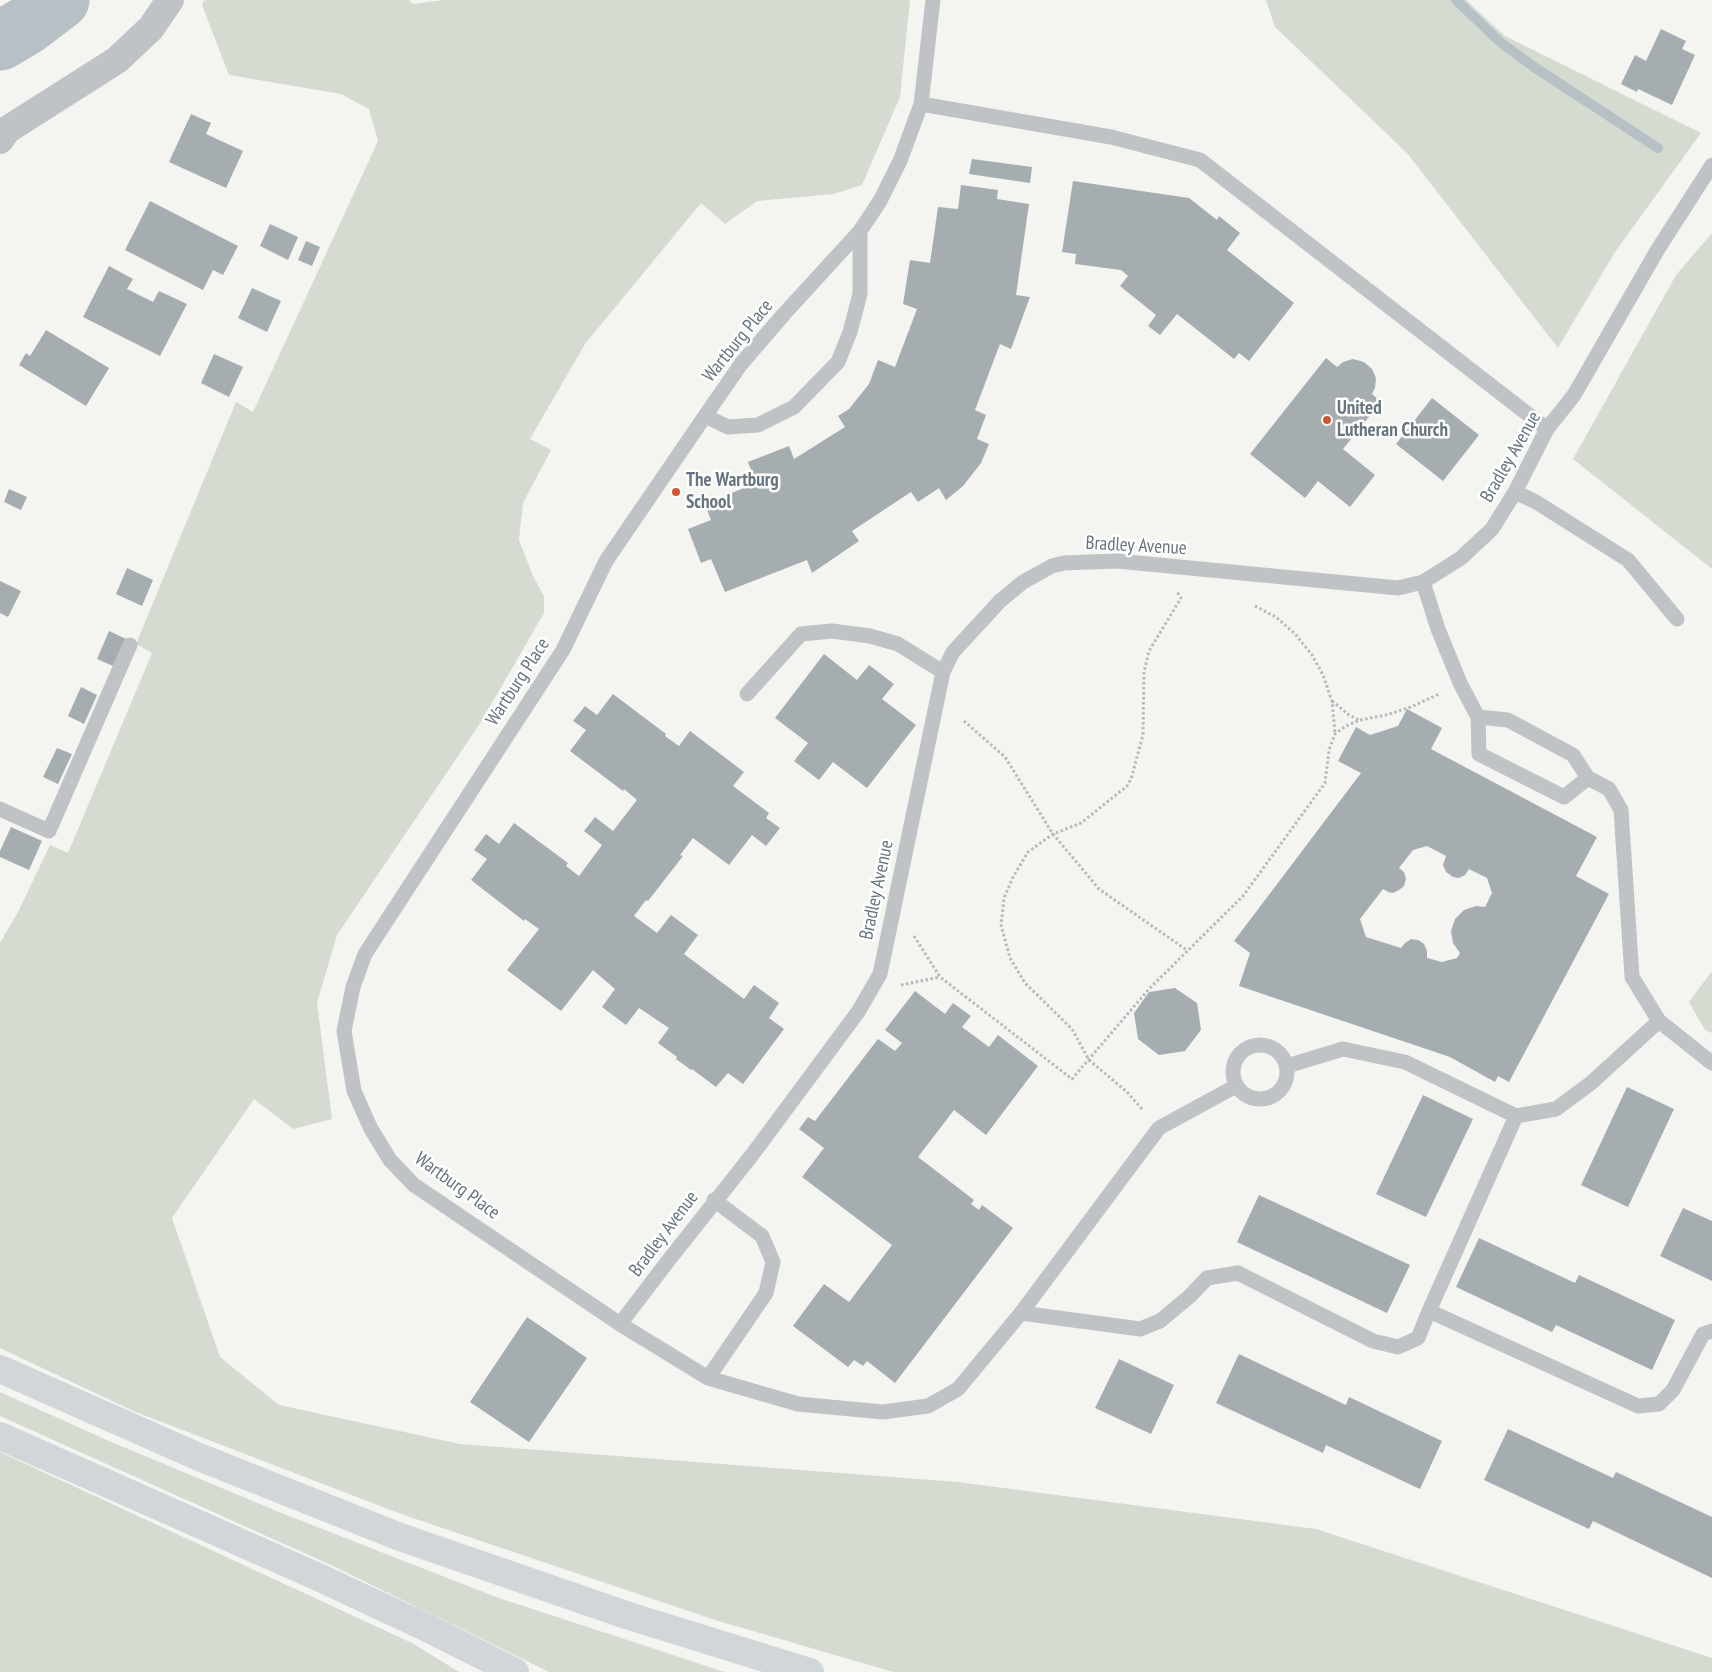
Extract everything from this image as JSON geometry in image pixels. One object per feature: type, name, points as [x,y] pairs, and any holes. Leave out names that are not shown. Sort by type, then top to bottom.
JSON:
[{"type":"highway","points":[[0,1369],[198,1457],[400,1538],[593,1604],[810,1672]]},
{"type":"highway","points":[[0,1436],[316,1576],[515,1672]]},
{"type":"street","points":[[0,140],[7,130],[117,60],[151,28],[170,0]]},
{"type":"lane","name":"Wartburg Place","points":[[933,0],[921,104],[900,161],[880,201],[860,231],[784,314],[742,364],[705,416],[606,561],[563,650],[365,954],[353,987],[344,1031],[354,1091],[371,1129],[390,1160],[414,1185],[620,1324],[708,1378],[798,1404],[882,1412],[928,1406],[958,1389],[1021,1313],[1159,1128],[1236,1086]]},
{"type":"lane","points":[[921,104],[1110,137],[1200,160],[1547,429]]},
{"type":"lane","name":"Bradley Avenue","points":[[620,1324],[714,1200],[752,1155],[858,1012],[880,974],[943,672],[953,652],[1000,601],[1023,582],[1052,566],[1064,563],[1118,561],[1398,588],[1423,582],[1461,558],[1492,529],[1515,492],[1547,429],[1574,395],[1658,249],[1712,165]]},
{"type":"lane","points":[[705,416],[728,427],[758,425],[794,406],[838,362],[850,332],[860,294],[860,231]]},
{"type":"lane","points":[[1515,492],[1536,502],[1628,560],[1677,619]]},
{"type":"lane","points":[[1423,582],[1438,629],[1460,683],[1478,717],[1480,754],[1564,797],[1588,778]]},
{"type":"lane","points":[[747,694],[801,634],[832,631],[870,636],[898,644],[943,672]]},
{"type":"lane","points":[[0,809],[48,831],[130,646]]},
{"type":"lane","points":[[1478,717],[1508,720],[1573,755],[1588,778],[1609,789],[1621,810],[1632,976],[1659,1021],[1712,1063]]},
{"type":"lane","points":[[1287,1066],[1343,1049],[1405,1062],[1516,1116],[1556,1109],[1591,1083],[1659,1021]]},
{"type":"lane","points":[[1255,1046],[1266,1046],[1282,1056],[1287,1066],[1287,1077],[1283,1087],[1275,1095],[1265,1099],[1254,1099],[1244,1094],[1236,1086],[1233,1076],[1234,1066],[1238,1056],[1246,1049],[1255,1046]]},
{"type":"lane","points":[[1021,1313],[1140,1328],[1160,1321],[1190,1296],[1207,1278],[1238,1273],[1373,1341],[1398,1347],[1418,1338],[1516,1116]]},
{"type":"lane","points":[[708,1378],[766,1293],[773,1262],[762,1236],[714,1200]]},
{"type":"lane","points":[[1429,1310],[1638,1406],[1660,1404],[1673,1390],[1703,1334],[1712,1331]]},
{"type":"path","points":[[1127,1092],[1089,1060],[1072,1029],[1025,983],[1010,958],[1001,925],[1004,898],[1013,876],[1028,852],[1053,834],[1081,823],[1127,786],[1131,779],[1143,735],[1144,672],[1147,658],[1149,651],[1181,598],[1174,588]]},
{"type":"path","points":[[910,930],[940,976],[1072,1079],[1149,989],[1242,896],[1325,783],[1329,750],[1335,734],[1332,701],[1323,675],[1295,634],[1276,617],[1255,606]]},
{"type":"path","points":[[1335,734],[1346,726],[1360,720],[1386,715],[1411,707],[1442,693]]},
{"type":"path","points":[[1332,701],[1349,715],[1360,720]]},
{"type":"path","points":[[964,721],[1005,757],[1053,834],[1099,889],[1188,951]]},
{"type":"path","points":[[896,987],[940,976]]},
{"type":"shaded area","points":[[204,0],[409,0],[413,4],[444,0],[910,0],[900,97],[862,185],[834,194],[757,201],[725,224],[701,203],[585,344],[530,439],[551,450],[523,503],[519,540],[533,576],[544,596],[544,613],[481,722],[337,935],[317,1003],[332,1119],[293,1129],[254,1099],[172,1218],[220,1357],[279,1405],[460,1444],[958,1482],[1316,1529],[1712,1658],[1712,1672],[893,1672],[715,1620],[401,1514],[133,1411],[0,1348],[0,943],[19,910],[50,845],[68,853],[152,653],[136,644],[236,402],[253,412],[378,141],[369,109],[341,94],[229,75],[202,5]]},
{"type":"shaded area","points":[[1266,0],[1466,0],[1505,36],[1701,133],[1615,252],[1558,348],[1407,153],[1275,27]]},
{"type":"shaded area","points":[[1712,233],[1712,569],[1573,459],[1676,275]]},
{"type":"shaded area","points":[[1712,971],[1712,1033],[1705,1030],[1689,1002]]},
{"type":"shaded area","points":[[0,1392],[109,1441],[279,1512],[496,1597],[725,1672],[549,1672],[333,1566],[0,1416]]},
{"type":"shaded area","points":[[0,1452],[414,1644],[459,1672],[0,1672]]},
{"type":"building","points":[[1661,29],[1686,41],[1682,49],[1695,55],[1672,105],[1638,89],[1637,92],[1621,84],[1635,55],[1646,61]]},
{"type":"building","points":[[191,114],[211,123],[206,134],[243,151],[226,188],[169,162]]},
{"type":"building","points":[[972,159],[1032,167],[1030,183],[969,174]]},
{"type":"building","points":[[1073,181],[1189,198],[1217,220],[1219,216],[1240,233],[1227,250],[1294,303],[1249,361],[1239,353],[1234,359],[1177,314],[1160,335],[1148,326],[1156,315],[1120,286],[1128,276],[1121,270],[1075,264],[1076,254],[1062,252]]},
{"type":"building","points":[[961,185],[998,190],[997,199],[1029,204],[1016,295],[1030,297],[1011,349],[1000,344],[975,410],[986,415],[977,439],[989,444],[981,463],[963,486],[946,500],[939,488],[918,502],[911,492],[852,531],[859,541],[812,573],[807,560],[725,592],[711,559],[701,563],[688,529],[711,520],[705,504],[756,483],[748,462],[789,446],[794,459],[845,427],[838,416],[849,409],[869,384],[878,360],[895,367],[917,309],[903,304],[910,260],[930,263],[938,207],[958,209]]},
{"type":"building","points":[[150,201],[238,246],[223,275],[213,270],[203,290],[125,250]]},
{"type":"building","points":[[270,224],[298,237],[288,260],[260,246]]},
{"type":"building","points":[[306,241],[320,247],[312,266],[298,260]]},
{"type":"building","points":[[109,266],[133,279],[127,289],[153,302],[159,291],[187,304],[160,356],[83,317]]},
{"type":"building","points":[[252,288],[281,301],[267,332],[238,318]]},
{"type":"building","points":[[46,330],[109,368],[86,406],[19,365],[26,353],[30,356]]},
{"type":"building","points":[[214,354],[243,367],[229,397],[201,383]]},
{"type":"building","points":[[1326,358],[1337,367],[1343,362],[1353,359],[1364,362],[1372,369],[1376,378],[1372,394],[1381,402],[1343,449],[1375,475],[1350,507],[1318,481],[1305,498],[1250,454]]},
{"type":"building","points":[[1432,398],[1479,435],[1443,481],[1396,444]]},
{"type":"building","points":[[9,489],[27,497],[21,510],[4,502]]},
{"type":"building","points":[[127,568],[153,580],[142,606],[116,594]]},
{"type":"building","points":[[0,581],[21,591],[8,617],[0,613]]},
{"type":"building","points":[[109,631],[126,639],[113,666],[97,659]]},
{"type":"building","points":[[824,654],[857,680],[869,665],[894,684],[882,699],[916,725],[867,788],[833,762],[819,780],[794,761],[808,743],[775,718]]},
{"type":"building","points":[[81,687],[97,695],[84,724],[68,716]]},
{"type":"building","points":[[613,694],[679,746],[690,731],[744,772],[733,786],[769,813],[766,818],[780,828],[766,846],[752,835],[729,865],[693,838],[680,855],[683,856],[634,916],[657,933],[671,915],[698,935],[684,954],[744,999],[754,985],[779,1003],[769,1018],[784,1029],[743,1084],[728,1073],[716,1087],[691,1070],[658,1043],[669,1028],[639,1008],[626,1025],[602,1007],[615,989],[593,970],[561,1011],[507,970],[539,929],[525,919],[524,921],[471,880],[487,859],[474,850],[486,834],[499,844],[514,823],[568,863],[566,866],[579,876],[602,845],[584,831],[595,817],[613,831],[637,800],[570,751],[586,730],[573,721],[585,706],[597,715]]},
{"type":"building","points":[[1407,709],[1442,728],[1431,749],[1597,837],[1576,876],[1609,894],[1509,1082],[1498,1076],[1495,1082],[1450,1057],[1239,986],[1250,953],[1234,941],[1361,773],[1338,761],[1356,727],[1370,735],[1398,726]],"holes":[[[1427,846],[1446,856],[1443,865],[1446,872],[1453,877],[1459,878],[1465,875],[1469,869],[1487,878],[1492,893],[1485,907],[1476,906],[1464,910],[1455,919],[1451,931],[1453,943],[1460,953],[1457,958],[1442,962],[1427,958],[1424,944],[1418,940],[1411,939],[1401,948],[1366,937],[1360,919],[1383,889],[1393,893],[1404,886],[1406,879],[1404,872],[1399,868],[1413,850]]]},
{"type":"building","points":[[57,748],[72,754],[58,784],[43,777]]},
{"type":"building","points":[[11,827],[42,841],[29,870],[0,857],[0,851]]},
{"type":"building","points":[[1175,988],[1197,1003],[1201,1030],[1185,1051],[1159,1055],[1138,1039],[1134,1013],[1149,992]]},
{"type":"building","points":[[915,991],[945,1014],[953,1003],[971,1016],[962,1027],[989,1047],[998,1035],[1038,1066],[986,1135],[954,1110],[918,1157],[974,1200],[971,1204],[979,1210],[982,1205],[1013,1228],[895,1383],[867,1361],[863,1366],[854,1360],[848,1367],[793,1326],[824,1284],[849,1302],[892,1245],[802,1177],[824,1148],[799,1129],[808,1117],[815,1121],[878,1039],[895,1051],[902,1043],[885,1030]]},
{"type":"building","points":[[1627,1087],[1674,1109],[1628,1207],[1581,1185]]},
{"type":"building","points":[[1423,1095],[1473,1119],[1426,1217],[1376,1194]]},
{"type":"building","points":[[1259,1195],[1410,1265],[1387,1313],[1237,1242]]},
{"type":"building","points":[[1683,1208],[1712,1221],[1712,1281],[1660,1256]]},
{"type":"building","points":[[1479,1238],[1575,1283],[1579,1275],[1675,1320],[1652,1370],[1556,1325],[1552,1332],[1456,1287]]},
{"type":"building","points":[[527,1317],[587,1358],[529,1442],[470,1402]]},
{"type":"building","points":[[1239,1354],[1346,1405],[1349,1397],[1442,1441],[1420,1489],[1326,1445],[1323,1453],[1216,1403]]},
{"type":"building","points":[[1119,1359],[1174,1385],[1151,1434],[1095,1408]]},
{"type":"building","points":[[1508,1429],[1613,1478],[1616,1472],[1712,1517],[1712,1578],[1593,1521],[1589,1529],[1484,1480]]},
{"type":"waterway","points":[[0,41],[27,25],[60,0]]},
{"type":"waterway","points":[[1456,0],[1500,42],[1534,67],[1658,148]]},
{"type":"place","name":"United Lutheran Church","points":[[1327,420]]},
{"type":"place","name":"The Wartburg School","points":[[676,492]]}]
